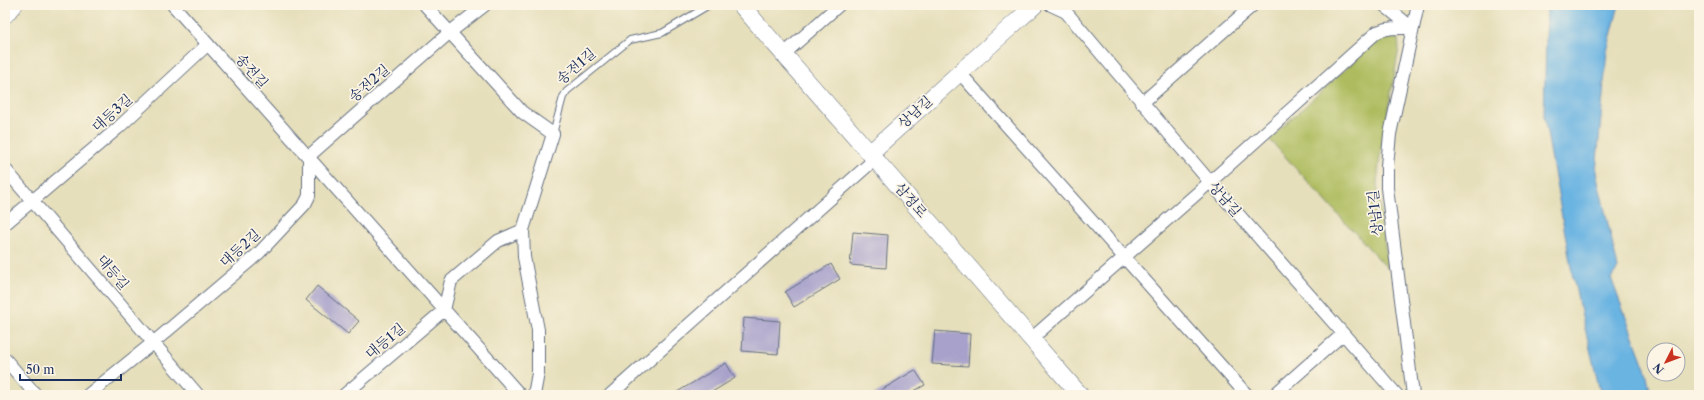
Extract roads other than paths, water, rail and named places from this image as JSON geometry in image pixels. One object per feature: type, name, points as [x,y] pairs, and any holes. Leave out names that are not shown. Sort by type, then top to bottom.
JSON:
[{"type":"street","points":[[5,15],[14,5]]},
{"type":"street","points":[[425,5],[522,112],[553,134]]},
{"type":"street","name":"송전2길","points":[[309,156],[449,33],[485,5]]},
{"type":"street","name":"삼정로","points":[[741,5],[1080,395]]},
{"type":"street","points":[[784,54],[839,5]]},
{"type":"street","name":"상남길","points":[[873,156],[960,72],[1035,5]]},
{"type":"street","name":"상남길","points":[[1052,5],[1066,12],[1210,182],[1397,395]]},
{"type":"street","points":[[1142,103],[1253,5]]},
{"type":"street","points":[[1384,5],[1390,12],[1412,28]]},
{"type":"street","name":"상남1길","points":[[1413,395],[1386,188],[1386,166],[1390,134],[1418,5]]},
{"type":"street","name":"송전길","points":[[180,8],[208,44],[520,395]]},
{"type":"street","points":[[1031,339],[1210,182],[1377,32],[1391,28],[1412,28]]},
{"type":"street","name":"대등3길","points":[[5,224],[118,128],[208,44]]},
{"type":"street","points":[[960,72],[1247,395]]},
{"type":"street","name":"송전1길","points":[[534,395],[538,373],[538,330],[524,257],[523,230],[553,134]]},
{"type":"street","name":"대등2길","points":[[88,395],[154,342],[259,253],[305,204],[309,196],[309,156]]},
{"type":"street","points":[[610,395],[873,156]]},
{"type":"street","name":"대등길","points":[[5,169],[198,395]]},
{"type":"street","points":[[444,310],[451,281],[498,241],[523,230]]},
{"type":"street","name":"대등1길","points":[[344,395],[444,310]]},
{"type":"street","points":[[1274,395],[1343,334]]},
{"type":"street","points":[[5,359],[36,395]]},
{"type":"lane","name":"송전1길","points":[[553,134],[563,97],[567,91],[630,40],[662,33],[709,5]]},
{"type":"water","points":[[1547,5],[1619,5],[1607,51],[1596,172],[1618,268],[1611,278],[1646,371],[1646,382],[1648,382],[1651,395],[1601,395],[1573,278],[1544,116]]}]
